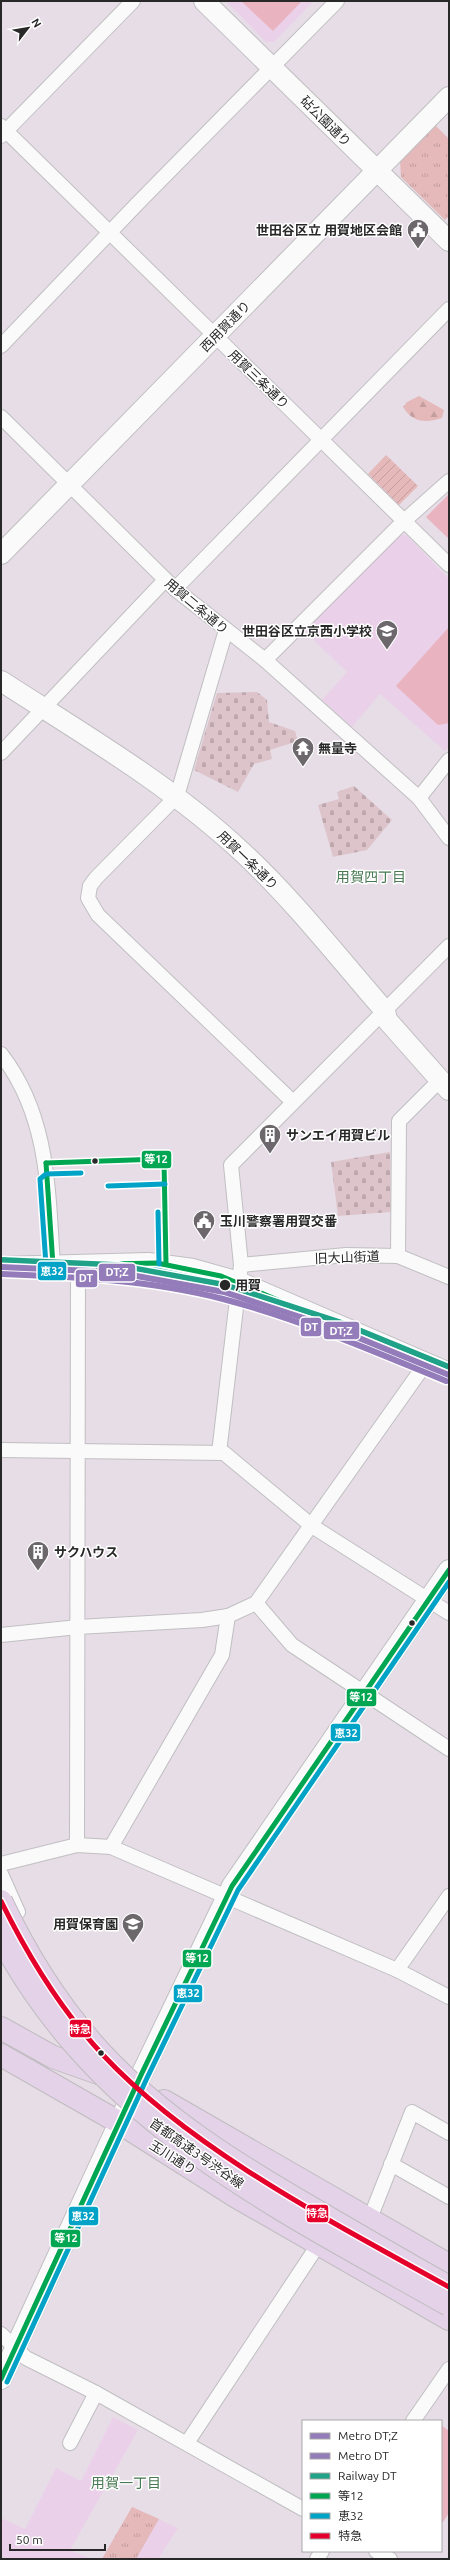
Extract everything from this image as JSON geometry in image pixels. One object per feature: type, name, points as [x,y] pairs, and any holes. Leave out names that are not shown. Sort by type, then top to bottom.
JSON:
[{"type":"highway","name":"首都高速3号渋谷線","points":[[1,1901],[32,1958],[64,2007],[102,2054],[144,2094],[190,2131],[246,2169],[449,2287]]},
{"type":"highway","name":"首都高速3号渋谷線","points":[[1,1938],[32,1989],[71,2042],[112,2086],[157,2126],[239,2183],[449,2305]]},
{"type":"highway","points":[[1,2028],[53,2057],[139,2080],[369,2221],[449,2266]]},
{"type":"highway","name":"玉川通り","points":[[1,2055],[120,2123],[235,2196],[318,2245],[449,2319]]},
{"type":"street","points":[[3,131],[133,1]]},
{"type":"street","name":"砧公園通り","points":[[204,1],[449,241]]},
{"type":"street","points":[[1,346],[110,231],[337,1]]},
{"type":"street","name":"西用賀通り","points":[[1,554],[449,97]]},
{"type":"street","name":"用賀三条通り","points":[[3,131],[110,231],[215,336],[322,438],[449,565]]},
{"type":"street","points":[[1,753],[43,708],[322,438],[449,308]]},
{"type":"street","name":"用賀二条通り","points":[[1,417],[170,584],[265,660],[419,798],[449,838]]},
{"type":"street","points":[[265,660],[404,520],[449,481]]},
{"type":"street","points":[[226,630],[177,796],[96,878],[88,892],[89,903],[98,915],[293,1102]]},
{"type":"street","name":"用賀一条通り","points":[[1,681],[177,796],[267,876],[385,1011],[387,1020],[445,1085]]},
{"type":"street","points":[[419,798],[449,760]]},
{"type":"street","points":[[219,1453],[240,1274],[231,1165],[449,946]]},
{"type":"street","points":[[1,1054],[26,1094],[38,1128],[46,1163],[53,1264]]},
{"type":"street","points":[[398,1256],[399,1121],[445,1085]]},
{"type":"street","name":"旧大山街道","points":[[240,1274],[346,1255],[398,1256],[449,1277]]},
{"type":"street","points":[[77,1845],[78,1263]]},
{"type":"street","points":[[1,1267],[78,1263],[166,1264],[193,1269],[240,1274],[426,1364],[449,1373]]},
{"type":"street","points":[[1,1635],[78,1627],[202,1620],[228,1616],[256,1603],[426,1364]]},
{"type":"street","points":[[1,1450],[224,1453],[312,1526],[449,1613]]},
{"type":"street","points":[[1,2379],[139,2080],[228,1896],[364,1693],[449,1570]]},
{"type":"street","points":[[256,1603],[292,1645],[449,1749]]},
{"type":"street","points":[[110,1847],[222,1656],[228,1616]]},
{"type":"street","points":[[1,1864],[77,1845],[110,1847],[228,1896],[397,1970],[449,1997]]},
{"type":"street","points":[[1,1874],[20,1918],[78,2010],[139,2080]]},
{"type":"street","points":[[397,1970],[449,1896]]},
{"type":"street","points":[[369,2221],[412,2112],[449,2133]]},
{"type":"street","points":[[391,2164],[449,2197]]},
{"type":"street","points":[[187,2443],[318,2245]]},
{"type":"street","points":[[1,2334],[26,2358],[96,2393],[302,2508]]},
{"type":"street","points":[[414,2420],[449,2369]]},
{"type":"street","points":[[70,2443],[96,2393]]},
{"type":"street","points":[[378,2552],[390,2559]]},
{"type":"shaded area","points":[[226,1],[314,1],[274,42],[266,42]]},
{"type":"shaded area","points":[[241,1],[302,1],[273,31]]},
{"type":"shaded area","points":[[449,494],[449,539],[426,517]]},
{"type":"shaded area","name":"世田谷区立京西小学校","points":[[399,535],[406,535],[449,579],[449,746],[445,751],[380,694],[352,727],[322,700],[347,672],[304,631]]},
{"type":"shaded area","points":[[449,627],[449,723],[438,725],[396,686]]},
{"type":"shaded area","points":[[113,2417],[138,2430],[70,2550],[91,2559],[1,2559],[1,2518],[25,2529],[56,2468],[81,2481]]},
{"type":"shaded area","points":[[442,2426],[449,2431],[449,2513],[443,2522]]},
{"type":"shaded area","points":[[132,2507],[178,2528],[158,2559],[102,2559]]},
{"type":"green space","points":[[436,126],[449,139],[449,216],[445,220],[401,177],[400,161]]},
{"type":"green space","points":[[419,396],[444,410],[442,418],[425,421],[415,419],[411,416],[403,407],[407,402]]},
{"type":"green space","points":[[386,455],[418,486],[399,505],[368,474]]},
{"type":"green space","points":[[257,692],[267,700],[269,722],[295,731],[298,741],[270,750],[272,759],[254,764],[238,792],[194,770],[217,693]]},
{"type":"green space","points":[[354,786],[392,820],[367,850],[333,857],[318,805],[339,799],[337,792]]},
{"type":"green space","points":[[390,1152],[391,1212],[338,1216],[331,1162]]},
{"type":"green space","points":[[132,2507],[159,2519],[136,2559],[102,2559]]},
{"type":"metro line","name":"DT;Z","points":[[1,1267],[115,1272],[224,1292],[337,1329],[449,1375]]},
{"type":"metro line","name":"DT","points":[[1,1274],[112,1280],[168,1288],[223,1299],[308,1326],[446,1381]]},
{"type":"rail line","name":"DT","points":[[1,1260],[115,1265],[225,1285],[339,1322],[449,1367]]},
{"type":"transit line","name":"等12","points":[[46,1163],[160,1159],[164,1162],[166,1264]]},
{"type":"transit line","name":"等12","points":[[46,1163],[53,1265]]},
{"type":"transit line","name":"恵32","points":[[81,1173],[46,1174],[40,1179],[46,1265],[50,1271],[156,1270],[219,1283],[446,1379]]},
{"type":"transit line","name":"恵32","points":[[108,1186],[165,1184]]},
{"type":"transit line","name":"恵32","points":[[158,1212],[159,1264]]},
{"type":"transit line","name":"等12","points":[[53,1265],[157,1263],[221,1276],[449,1373]]},
{"type":"transit line","name":"等12","points":[[1,2379],[141,2075],[232,1886],[449,1570]]},
{"type":"transit line","name":"恵32","points":[[7,2382],[147,2078],[238,1890],[449,1582]]},
{"type":"transit line","name":"特急","points":[[1,1901],[22,1942],[59,2001],[103,2055],[139,2090],[179,2123],[222,2154],[267,2183],[313,2211],[449,2287]]},
{"type":"place","name":"世田谷区立 用賀地区会館","points":[[418,250]]},
{"type":"place","name":"世田谷区立京西小学校","points":[[387,650]]},
{"type":"place","name":"無量寺","points":[[303,768]]},
{"type":"place","name":"サンエイ用賀ビル","points":[[270,1154]]},
{"type":"place","name":"玉川警察署用賀交番","points":[[204,1240]]},
{"type":"place","name":"用賀","points":[[225,1285]]},
{"type":"place","name":"サクハウス","points":[[38,1572]]},
{"type":"place","name":"用賀保育園","points":[[133,1944]]},
{"type":"district","name":"用賀四丁目","points":[[371,877]]},
{"type":"district","name":"用賀一丁目","points":[[126,2483]]}]
